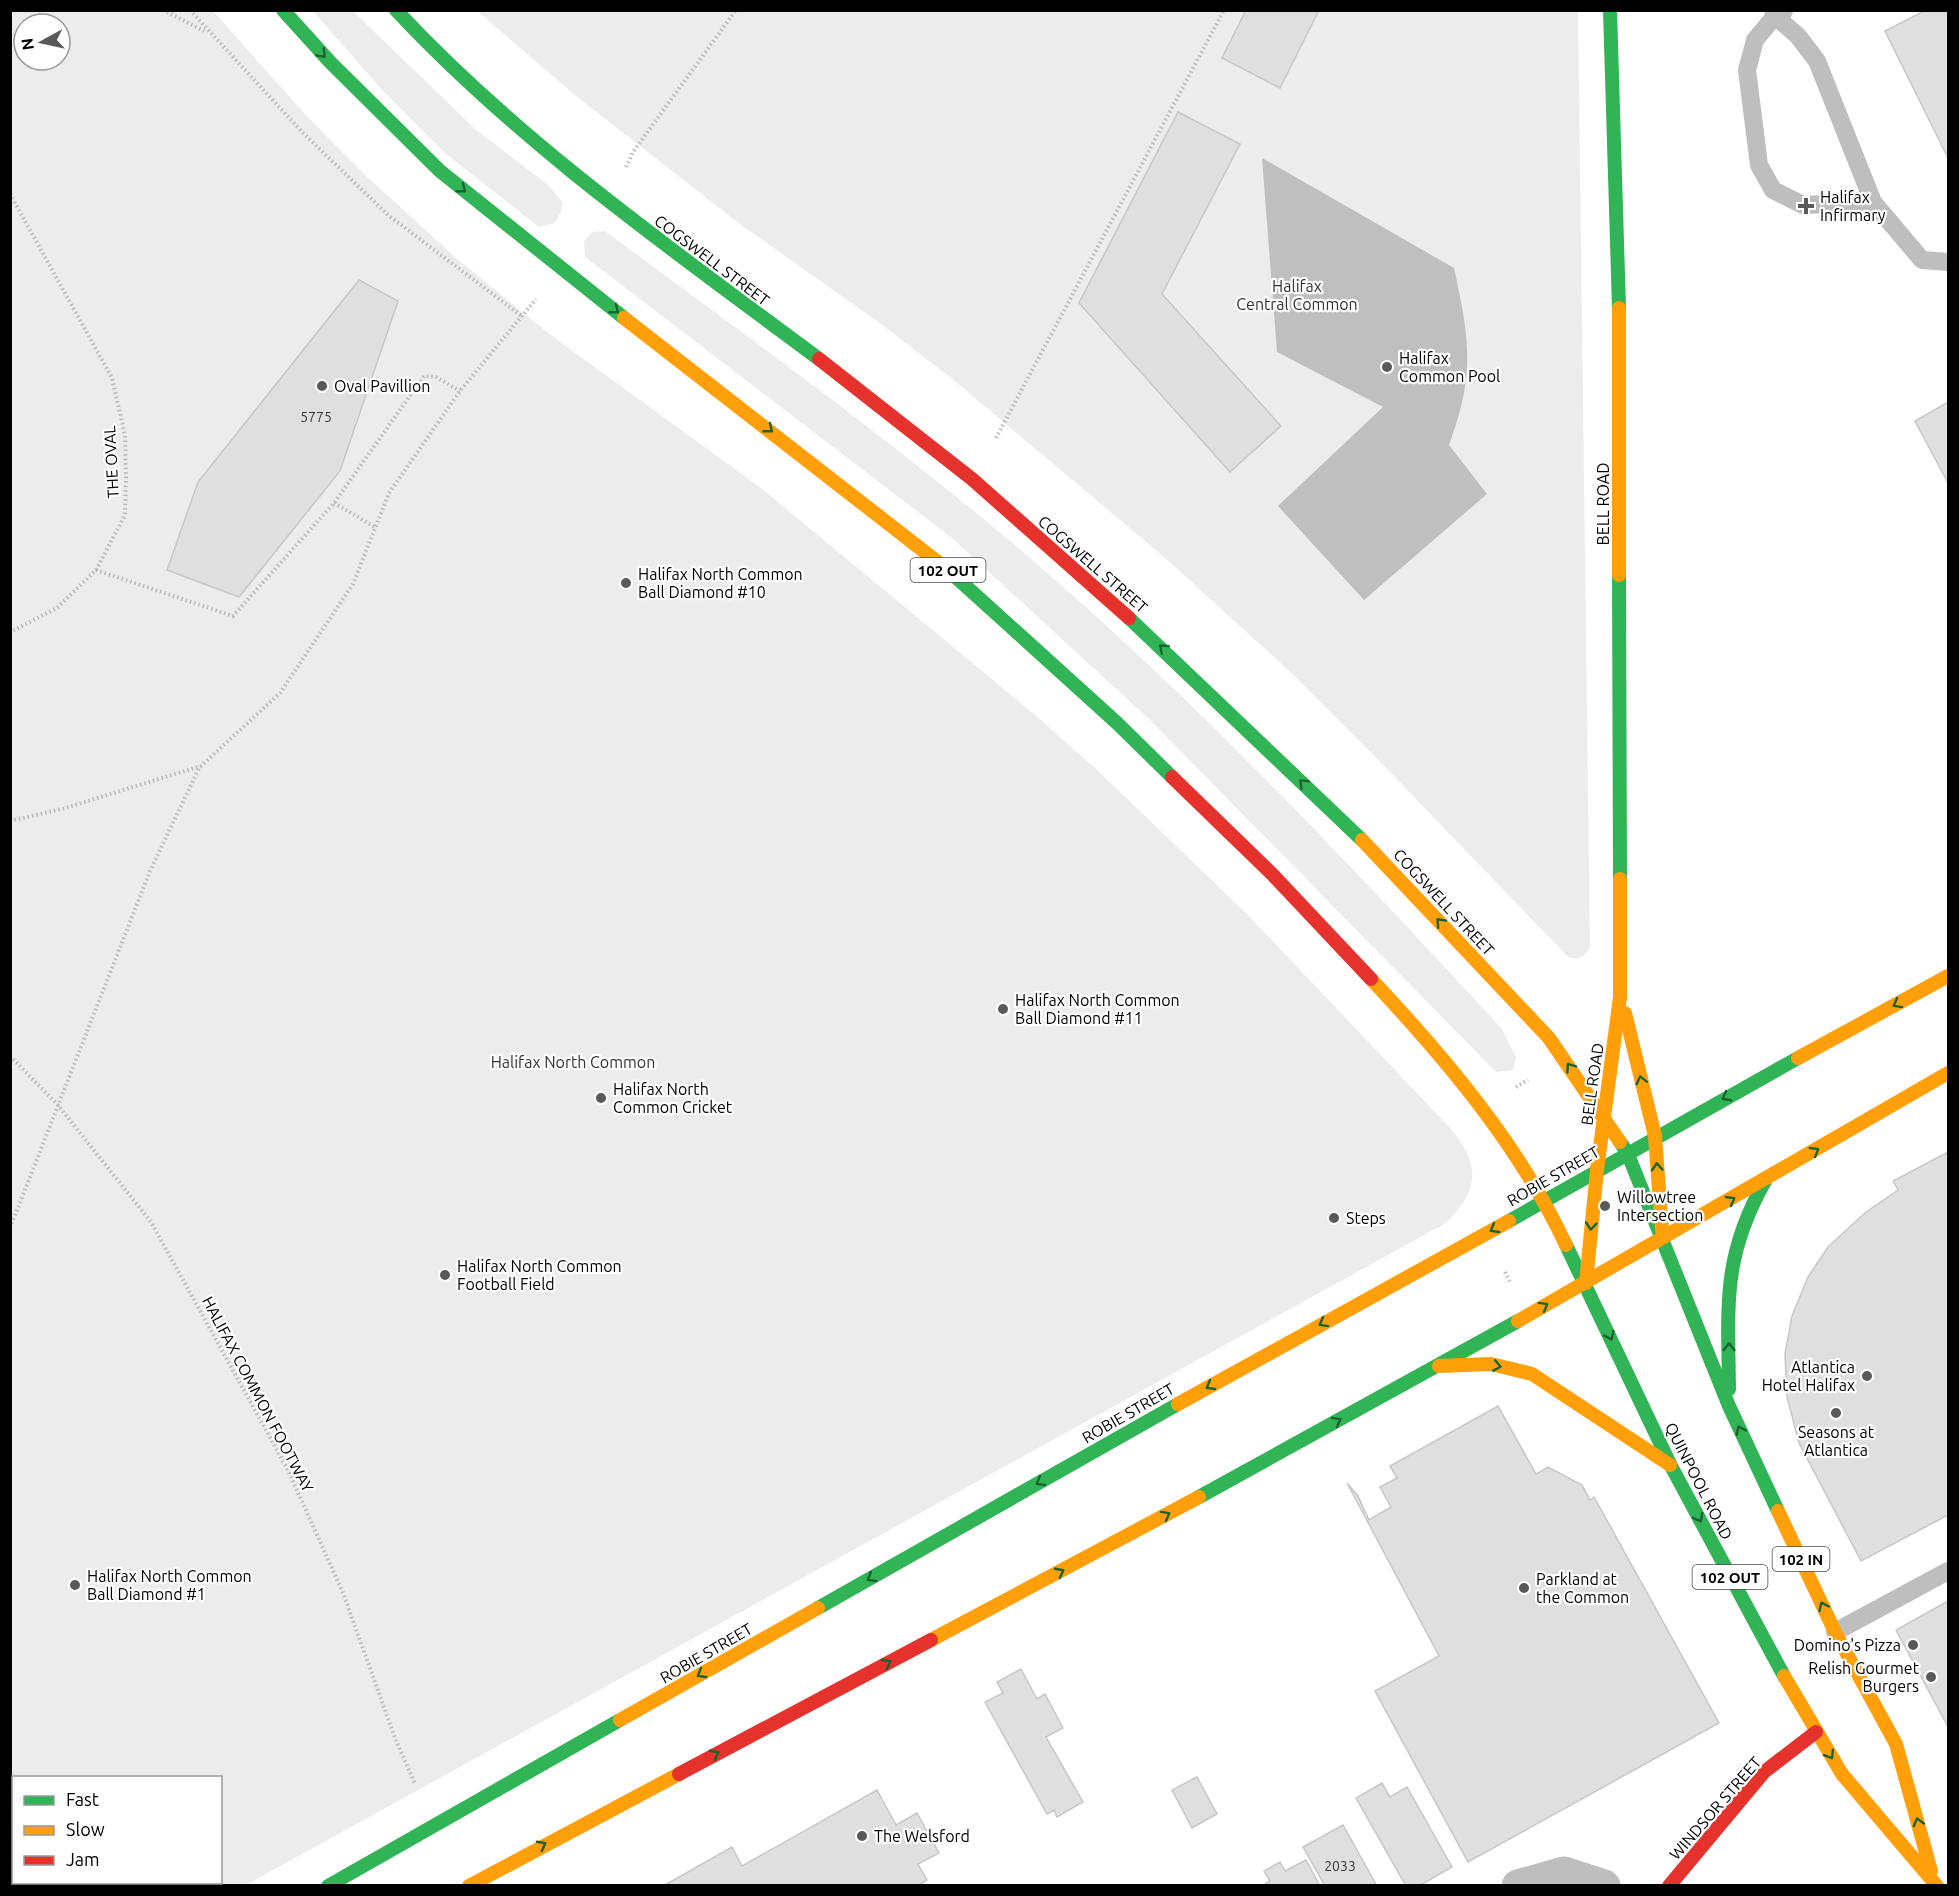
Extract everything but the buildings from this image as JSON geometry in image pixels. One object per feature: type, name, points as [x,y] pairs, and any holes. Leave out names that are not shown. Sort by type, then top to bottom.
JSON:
[{"type":"main road","name":"102 OUT","points":[[283,10],[330,62],[440,171],[559,267],[959,579],[1117,723],[1272,874],[1411,1022],[1480,1105],[1545,1200]]},
{"type":"main road","name":"COGSWELL STREET","points":[[396,10],[437,54],[606,200],[873,400],[972,479],[1167,651],[1369,847],[1549,1038],[1604,1115],[1627,1152],[1662,1239]]},
{"type":"main road","name":"BELL ROAD","points":[[1586,1283],[1597,1170],[1620,997],[1619,312],[1610,10]]},
{"type":"main road","name":"ROBIE STREET","points":[[328,1886],[1261,1357],[1545,1200],[1655,1136],[1948,976]]},
{"type":"main road","name":"BELL ROAD","points":[[1620,997],[1655,1136],[1662,1239]]},
{"type":"main road","points":[[486,1881],[1439,1366],[1948,1074]]},
{"type":"main road","points":[[1729,1406],[1728,1287],[1740,1231],[1765,1180]]},
{"type":"main road","name":"QUINPOOL ROAD","points":[[1545,1200],[1671,1466],[1816,1732],[1842,1774],[1935,1882]]},
{"type":"main road","name":"QUINPOOL ROAD","points":[[1662,1239],[1729,1406],[1835,1632],[1896,1744],[1935,1882]]},
{"type":"main road","points":[[1439,1366],[1491,1364],[1532,1374],[1671,1466]]},
{"type":"main road","name":"WINDSOR STREET","points":[[1669,1886],[1764,1772],[1816,1732]]},
{"type":"street","points":[[1518,1886],[1526,1881],[1564,1873],[1604,1886]]},
{"type":"lane","points":[[1873,202],[1803,206],[1773,190],[1759,165],[1747,70],[1755,40],[1778,12],[1817,61],[1873,202],[1922,260],[1948,262]]},
{"type":"lane","points":[[1835,1632],[1948,1571]]},
{"type":"path","points":[[163,10],[208,33]]},
{"type":"path","points":[[10,1228],[150,871],[201,766],[280,693],[353,584],[389,492],[460,391],[523,317],[388,215],[303,133],[208,33],[190,10]]},
{"type":"path","points":[[633,152],[736,10]]},
{"type":"path","points":[[996,438],[1224,10]]},
{"type":"path","name":"THE OVAL","points":[[10,194],[112,378],[125,435],[125,515],[96,570],[57,608],[10,632]]},
{"type":"path","points":[[96,570],[233,616],[334,503],[424,376],[436,377],[460,391]]},
{"type":"path","points":[[334,503],[375,527]]},
{"type":"path","points":[[10,821],[63,809],[201,766]]},
{"type":"path","name":"HALIFAX COMMON FOOTWAY","points":[[10,1056],[57,1104],[151,1222],[288,1470],[343,1593],[395,1738],[415,1784]]},
{"type":"path","points":[[1512,1092],[1528,1080]]},
{"type":"green space","name":"Halifax North Common","points":[[11,11],[213,11],[304,113],[362,172],[455,257],[552,336],[761,488],[1034,714],[1096,769],[1248,915],[1460,1141],[1471,1165],[1472,1177],[1465,1199],[1446,1223],[246,1885],[11,1885]]},
{"type":"green space","points":[[313,11],[353,11],[475,129],[548,185],[562,202],[561,212],[555,223],[539,227],[446,154],[383,91]]},
{"type":"green space","name":"Halifax Central Common","points":[[477,11],[1578,11],[1590,947],[1586,953],[1578,958],[1568,957],[1297,678],[1164,557],[950,377],[877,321],[741,225],[576,96]]},
{"type":"green space","points":[[605,231],[870,428],[998,531],[1122,640],[1268,782],[1502,1029],[1516,1057],[1513,1070],[1496,1072],[1150,720],[952,538],[585,257],[584,241],[592,232]]},
{"type":"shaded area","name":"Halifax Common Pool","points":[[1262,158],[1454,268],[1464,316],[1467,357],[1463,398],[1449,445],[1487,494],[1364,600],[1278,506],[1383,407],[1277,352]]},
{"type":"traffic: fast","points":[[283,10],[330,62],[440,171],[624,318]]},
{"type":"traffic: fast","points":[[396,10],[444,59],[546,151],[654,236],[819,359]]},
{"type":"traffic: fast","points":[[1610,10],[1619,308]]},
{"type":"traffic: fast","points":[[948,570],[1117,723],[1172,777]]},
{"type":"traffic: fast","points":[[1619,575],[1620,879]]},
{"type":"traffic: fast","points":[[1129,618],[1362,840]]},
{"type":"traffic: fast","points":[[1509,1221],[1798,1058]]},
{"type":"traffic: fast","points":[[1620,1142],[1627,1152],[1729,1406],[1778,1511]]},
{"type":"traffic: fast","points":[[1729,1389],[1728,1332],[1730,1282],[1734,1258],[1751,1208],[1765,1181]]},
{"type":"traffic: fast","points":[[1566,1245],[1671,1466],[1784,1676]]},
{"type":"traffic: fast","points":[[1199,1497],[1518,1321]]},
{"type":"traffic: fast","points":[[818,1608],[1178,1404]]},
{"type":"traffic: fast","points":[[328,1886],[620,1720]]},
{"type":"traffic: slow","points":[[1619,308],[1619,575]]},
{"type":"traffic: slow","points":[[624,318],[948,570]]},
{"type":"traffic: slow","points":[[1362,840],[1549,1038],[1620,1142]]},
{"type":"traffic: slow","points":[[1586,1283],[1597,1170],[1620,997],[1620,879]]},
{"type":"traffic: slow","points":[[1798,1058],[1948,976]]},
{"type":"traffic: slow","points":[[1371,979],[1479,1104],[1526,1172],[1566,1245]]},
{"type":"traffic: slow","points":[[1625,1013],[1655,1136],[1662,1230]]},
{"type":"traffic: slow","points":[[1518,1321],[1948,1073]]},
{"type":"traffic: slow","points":[[1178,1404],[1509,1221]]},
{"type":"traffic: slow","points":[[1439,1366],[1491,1364],[1532,1374],[1670,1465]]},
{"type":"traffic: slow","points":[[931,1640],[1199,1497]]},
{"type":"traffic: slow","points":[[1778,1511],[1835,1632],[1896,1744],[1931,1871]]},
{"type":"traffic: slow","points":[[620,1720],[818,1608]]},
{"type":"traffic: slow","points":[[1784,1676],[1842,1774],[1937,1886]]},
{"type":"traffic: slow","points":[[469,1886],[679,1774]]},
{"type":"traffic: jam","points":[[819,359],[972,479],[1129,618]]},
{"type":"traffic: jam","points":[[1172,777],[1272,874],[1371,979]]},
{"type":"traffic: jam","points":[[679,1774],[931,1640]]},
{"type":"traffic: jam","points":[[1669,1886],[1764,1772],[1816,1732]]},
{"type":"place","name":"Halifax Infirmary","points":[[1806,206]]},
{"type":"place","name":"Halifax Common Pool","points":[[1387,367]]},
{"type":"place","name":"Oval Pavillion","points":[[322,386]]},
{"type":"place","name":"Halifax North Common Ball Diamond #10","points":[[626,583]]},
{"type":"place","name":"Halifax North Common Ball Diamond #11","points":[[1003,1009]]},
{"type":"place","name":"Halifax North Common Cricket","points":[[601,1098]]},
{"type":"place","name":"Willowtree Intersection","points":[[1605,1206]]},
{"type":"place","name":"Steps","points":[[1334,1218]]},
{"type":"place","name":"Halifax North Common Football Field","points":[[445,1275]]},
{"type":"place","name":"Atlantica Hotel Halifax","points":[[1867,1376]]},
{"type":"place","name":"Seasons at Atlantica","points":[[1836,1413]]},
{"type":"place","name":"Halifax North Common Ball Diamond #1","points":[[75,1585]]},
{"type":"place","name":"Parkland at the Common","points":[[1524,1588]]},
{"type":"place","name":"Domino's Pizza","points":[[1913,1645]]},
{"type":"place","name":"Relish Gourmet Burgers","points":[[1931,1677]]},
{"type":"place","name":"The Welsford","points":[[862,1836]]}]
